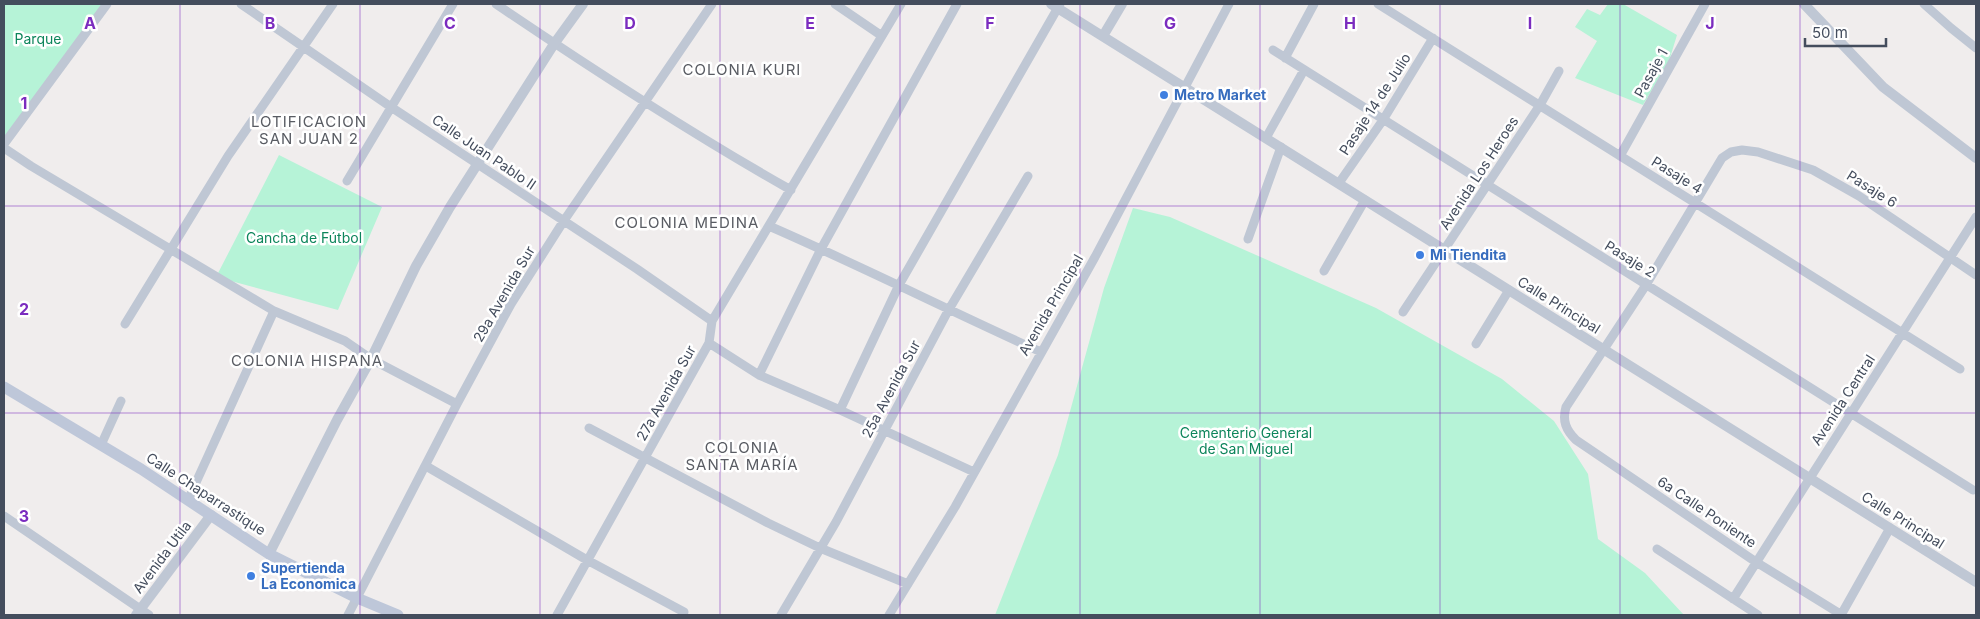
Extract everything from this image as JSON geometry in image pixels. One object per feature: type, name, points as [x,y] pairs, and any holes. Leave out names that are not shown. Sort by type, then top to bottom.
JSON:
[{"type":"main road","name":"Calle Chaparrastique","points":[[4,387],[101,445],[269,554],[357,598],[398,615]]},
{"type":"street","points":[[107,4],[4,146],[31,166],[274,311],[345,341],[371,360],[457,404]]},
{"type":"street","name":"Calle Juan Pablo II","points":[[241,4],[390,107],[637,269],[712,321]]},
{"type":"street","points":[[125,324],[228,156],[334,4]]},
{"type":"street","points":[[347,181],[452,4]]},
{"type":"street","points":[[496,4],[644,102],[719,149],[791,190]]},
{"type":"street","points":[[269,554],[337,420],[371,360],[416,266],[450,207],[554,44],[583,4]]},
{"type":"street","name":"29a Avenida Sur","points":[[348,615],[511,304],[563,222],[712,4]]},
{"type":"street","points":[[835,4],[882,36]]},
{"type":"street","name":"27a Avenida Sur","points":[[557,615],[709,343],[712,321],[901,4]]},
{"type":"street","points":[[759,375],[821,249],[957,4]]},
{"type":"street","points":[[1103,36],[1122,4]]},
{"type":"street","name":"Avenida Principal","points":[[889,615],[955,507],[1099,248],[1186,88],[1229,4]]},
{"type":"street","points":[[1285,58],[1314,4]]},
{"type":"street","name":"Pasaje 4","points":[[1379,4],[1960,369]]},
{"type":"street","name":"Pasaje 1","points":[[1620,156],[1705,4]]},
{"type":"street","points":[[1804,4],[1883,87],[1976,158]]},
{"type":"street","points":[[1924,4],[1950,28],[1976,48]]},
{"type":"street","points":[[840,410],[899,285],[1056,5]]},
{"type":"street","name":"Calle Principal","points":[[1056,5],[1976,582]]},
{"type":"street","name":"Pasaje 14 de Julio","points":[[1339,183],[1383,120],[1433,38]]},
{"type":"street","name":"Pasaje 2","points":[[1273,50],[1973,490]]},
{"type":"street","points":[[1266,138],[1304,70]]},
{"type":"street","name":"Avenida Los Heroes","points":[[1403,312],[1488,185],[1560,71]]},
{"type":"street","points":[[1248,239],[1281,147]]},
{"type":"street","name":"Pasaje 6","points":[[1696,204],[1722,158],[1731,152],[1742,150],[1758,152],[1813,170],[1859,196],[1976,275]]},
{"type":"street","name":"25a Avenida Sur","points":[[781,615],[885,430],[948,310],[1028,176]]},
{"type":"street","points":[[1324,271],[1365,200]]},
{"type":"street","points":[[1604,349],[1696,204]]},
{"type":"street","name":"Avenida Central","points":[[1733,599],[1976,217]]},
{"type":"street","points":[[769,226],[1041,352]]},
{"type":"street","points":[[1476,344],[1509,290]]},
{"type":"street","points":[[188,500],[274,311]]},
{"type":"street","points":[[709,343],[759,375],[885,430],[974,472]]},
{"type":"street","name":"6a Calle Poniente","points":[[1604,349],[1566,407],[1564,423],[1568,432],[1576,440],[1756,562],[1841,615]]},
{"type":"street","points":[[101,445],[121,401]]},
{"type":"street","points":[[589,428],[768,523],[820,548],[908,584]]},
{"type":"street","points":[[426,466],[587,560],[684,612]]},
{"type":"street","name":"Avenida Utila","points":[[142,613],[211,515]]},
{"type":"street","points":[[4,516],[142,613]]},
{"type":"street","points":[[1841,615],[1890,528]]},
{"type":"street","points":[[1657,549],[1758,615]]},
{"type":"green space","name":"Parque","points":[[4,4],[104,4],[4,146]]},
{"type":"green space","points":[[1608,4],[1623,4],[1677,35],[1669,61],[1643,105],[1575,78],[1597,41],[1575,27],[1587,9],[1600,15]]},
{"type":"green space","name":"Cancha de Fútbol","points":[[279,155],[382,207],[338,310],[216,277]]},
{"type":"green space","name":"Cementerio General de San Miguel","points":[[1133,208],[1170,217],[1376,308],[1502,379],[1554,421],[1588,474],[1598,539],[1645,573],[1684,615],[995,615],[1058,455],[1104,288]]},
{"type":"place","name":"Metro Market","points":[[1164,95]]},
{"type":"place","name":"Mi Tiendita","points":[[1420,255]]},
{"type":"place","name":"Supertienda La Economica","points":[[251,576]]},
{"type":"district","name":"COLONIA KURI","points":[[742,70]]},
{"type":"district","name":"LOTIFICACION SAN JUAN 2","points":[[309,130]]},
{"type":"district","name":"COLONIA MEDINA","points":[[687,223]]},
{"type":"district","name":"COLONIA HISPANA","points":[[307,361]]},
{"type":"district","name":"COLONIA SANTA MARÍA","points":[[742,456]]}]
